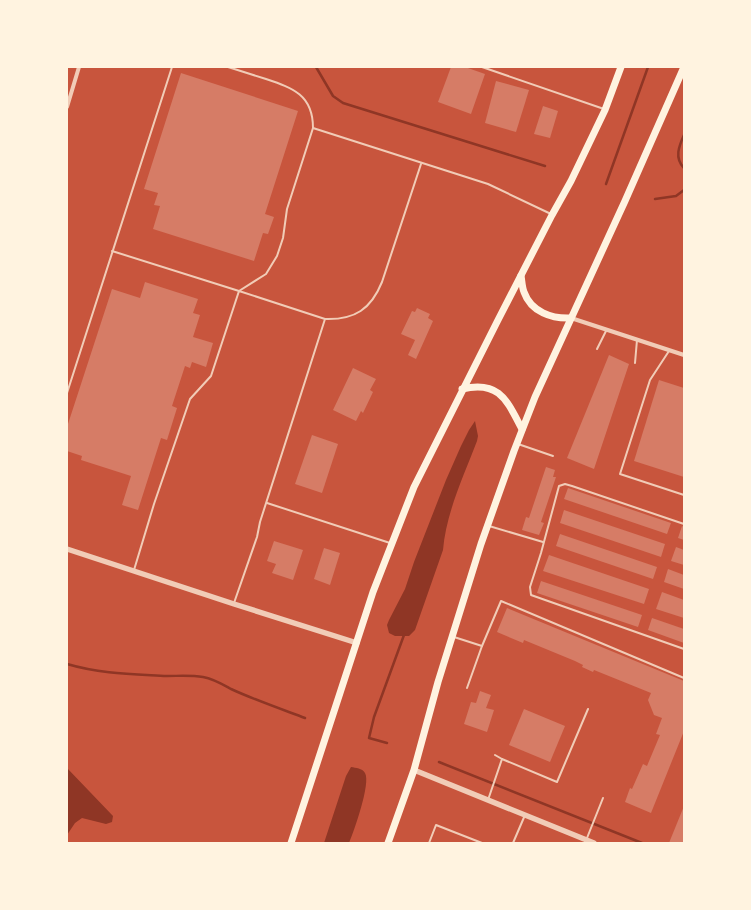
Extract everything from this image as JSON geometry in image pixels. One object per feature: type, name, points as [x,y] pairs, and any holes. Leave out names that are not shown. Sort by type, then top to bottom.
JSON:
[{"type":"highway","points":[[292,843],[372,592],[414,487],[462,389],[552,215],[571,182],[605,110],[621,67]]},
{"type":"highway","points":[[388,843],[414,770],[438,682],[516,443],[684,67]]},
{"type":"highway","points":[[521,276],[524,292],[539,311],[560,319],[571,318]]},
{"type":"highway","points":[[462,389],[474,386],[484,386],[504,397],[522,428]]},
{"type":"street","points":[[67,107],[79,67]]},
{"type":"street","points":[[571,318],[684,355]]},
{"type":"street","points":[[67,549],[356,643]]},
{"type":"street","points":[[414,770],[488,801],[526,814],[594,843]]},
{"type":"lane","points":[[67,393],[172,67]]},
{"type":"lane","points":[[134,571],[154,504],[190,399],[211,376],[239,291],[266,274],[277,256],[284,238],[287,209],[313,128],[313,116],[309,105],[298,92],[284,85],[228,67]]},
{"type":"lane","points":[[482,67],[605,110]]},
{"type":"lane","points":[[313,128],[421,164],[488,184],[552,215]]},
{"type":"lane","points":[[112,251],[325,319],[337,319],[355,314],[366,307],[376,295],[383,279],[421,164]]},
{"type":"lane","points":[[234,604],[257,537],[266,502],[325,319]]},
{"type":"lane","points":[[597,349],[606,330]]},
{"type":"lane","points":[[635,363],[637,340]]},
{"type":"lane","points":[[670,350],[650,380],[620,474],[684,495]]},
{"type":"lane","points":[[516,443],[553,456]]},
{"type":"lane","points":[[684,524],[572,486],[565,484],[559,486],[530,587],[531,594],[684,649]]},
{"type":"lane","points":[[266,502],[391,543]]},
{"type":"lane","points":[[488,526],[543,542]]},
{"type":"lane","points":[[467,688],[482,646],[501,601],[684,678]]},
{"type":"lane","points":[[453,636],[482,646]]},
{"type":"lane","points":[[495,755],[557,782],[588,709]]},
{"type":"lane","points":[[488,801],[502,759]]},
{"type":"lane","points":[[586,840],[603,798]]},
{"type":"lane","points":[[513,843],[526,814]]},
{"type":"lane","points":[[429,843],[436,825],[482,843]]},
{"type":"shaded area","points":[[475,421],[478,436],[477,441],[452,508],[443,550],[415,630],[409,636],[395,636],[389,633],[387,625],[405,589],[446,480],[461,446]]},
{"type":"shaded area","points":[[351,767],[359,768],[365,773],[366,786],[361,807],[349,843],[324,843],[346,776]]},
{"type":"shaded area","points":[[67,768],[113,816],[112,822],[106,824],[82,818],[75,823],[67,835]]},
{"type":"building","points":[[451,67],[465,67],[485,74],[471,114],[438,102]]},
{"type":"building","points":[[181,73],[298,111],[265,214],[274,217],[268,234],[263,233],[254,261],[153,229],[160,206],[154,205],[158,193],[144,189]]},
{"type":"building","points":[[496,81],[529,90],[516,132],[485,123]]},
{"type":"building","points":[[543,106],[558,111],[550,138],[534,134]]},
{"type":"building","points":[[145,282],[198,299],[193,313],[200,315],[193,337],[213,343],[206,367],[192,362],[190,368],[185,366],[172,406],[177,408],[167,440],[161,438],[138,510],[122,505],[131,476],[81,460],[82,456],[67,451],[67,427],[112,289],[140,298]]},
{"type":"building","points":[[417,308],[430,314],[428,318],[433,321],[416,359],[408,355],[415,340],[401,334],[412,311],[415,312]]},
{"type":"building","points":[[609,355],[629,364],[594,469],[567,458]]},
{"type":"building","points":[[353,368],[376,379],[370,390],[373,392],[363,413],[361,411],[356,421],[333,410]]},
{"type":"building","points":[[659,380],[684,388],[684,477],[634,461]]},
{"type":"building","points":[[312,435],[338,444],[322,493],[295,484]]},
{"type":"building","points":[[546,467],[555,470],[553,477],[556,477],[541,522],[544,523],[539,535],[522,530],[526,517],[529,518]]},
{"type":"building","points":[[568,488],[671,523],[667,534],[564,499]]},
{"type":"building","points":[[564,510],[665,544],[661,557],[560,523]]},
{"type":"building","points":[[682,526],[684,527],[684,540],[678,538]]},
{"type":"building","points":[[560,534],[657,567],[653,579],[556,546]]},
{"type":"building","points":[[274,541],[303,550],[293,580],[272,573],[276,564],[267,561]]},
{"type":"building","points":[[676,547],[684,550],[684,565],[671,561]]},
{"type":"building","points":[[324,548],[340,553],[330,585],[314,579]]},
{"type":"building","points":[[549,555],[649,589],[644,604],[543,571]]},
{"type":"building","points":[[668,569],[684,575],[684,589],[664,582]]},
{"type":"building","points":[[541,581],[642,615],[638,627],[537,593]]},
{"type":"building","points":[[662,592],[684,600],[684,618],[656,609]]},
{"type":"building","points":[[507,608],[684,681],[684,731],[651,813],[625,802],[630,788],[632,789],[643,764],[647,766],[660,735],[656,734],[662,718],[654,715],[648,700],[651,693],[594,670],[593,672],[582,667],[583,665],[575,661],[524,640],[523,643],[497,632]]},
{"type":"building","points":[[652,618],[684,629],[684,643],[648,630]]},
{"type":"building","points":[[480,691],[491,695],[486,708],[494,710],[487,732],[464,724],[471,702],[476,703]]},
{"type":"building","points":[[524,709],[565,726],[550,762],[509,745]]},
{"type":"building","points":[[684,806],[684,843],[669,843]]},
{"type":"waterway","points":[[316,67],[333,96],[343,103],[545,166]]},
{"type":"waterway","points":[[606,184],[648,67]]},
{"type":"waterway","points":[[684,135],[678,152],[679,160],[684,168]]},
{"type":"waterway","points":[[655,199],[676,196],[684,190]]},
{"type":"waterway","points":[[387,743],[369,738],[374,717],[404,635]]},
{"type":"waterway","points":[[67,664],[92,670],[117,673],[203,677],[218,682],[249,697],[305,718]]},
{"type":"waterway","points":[[439,762],[642,843]]}]
